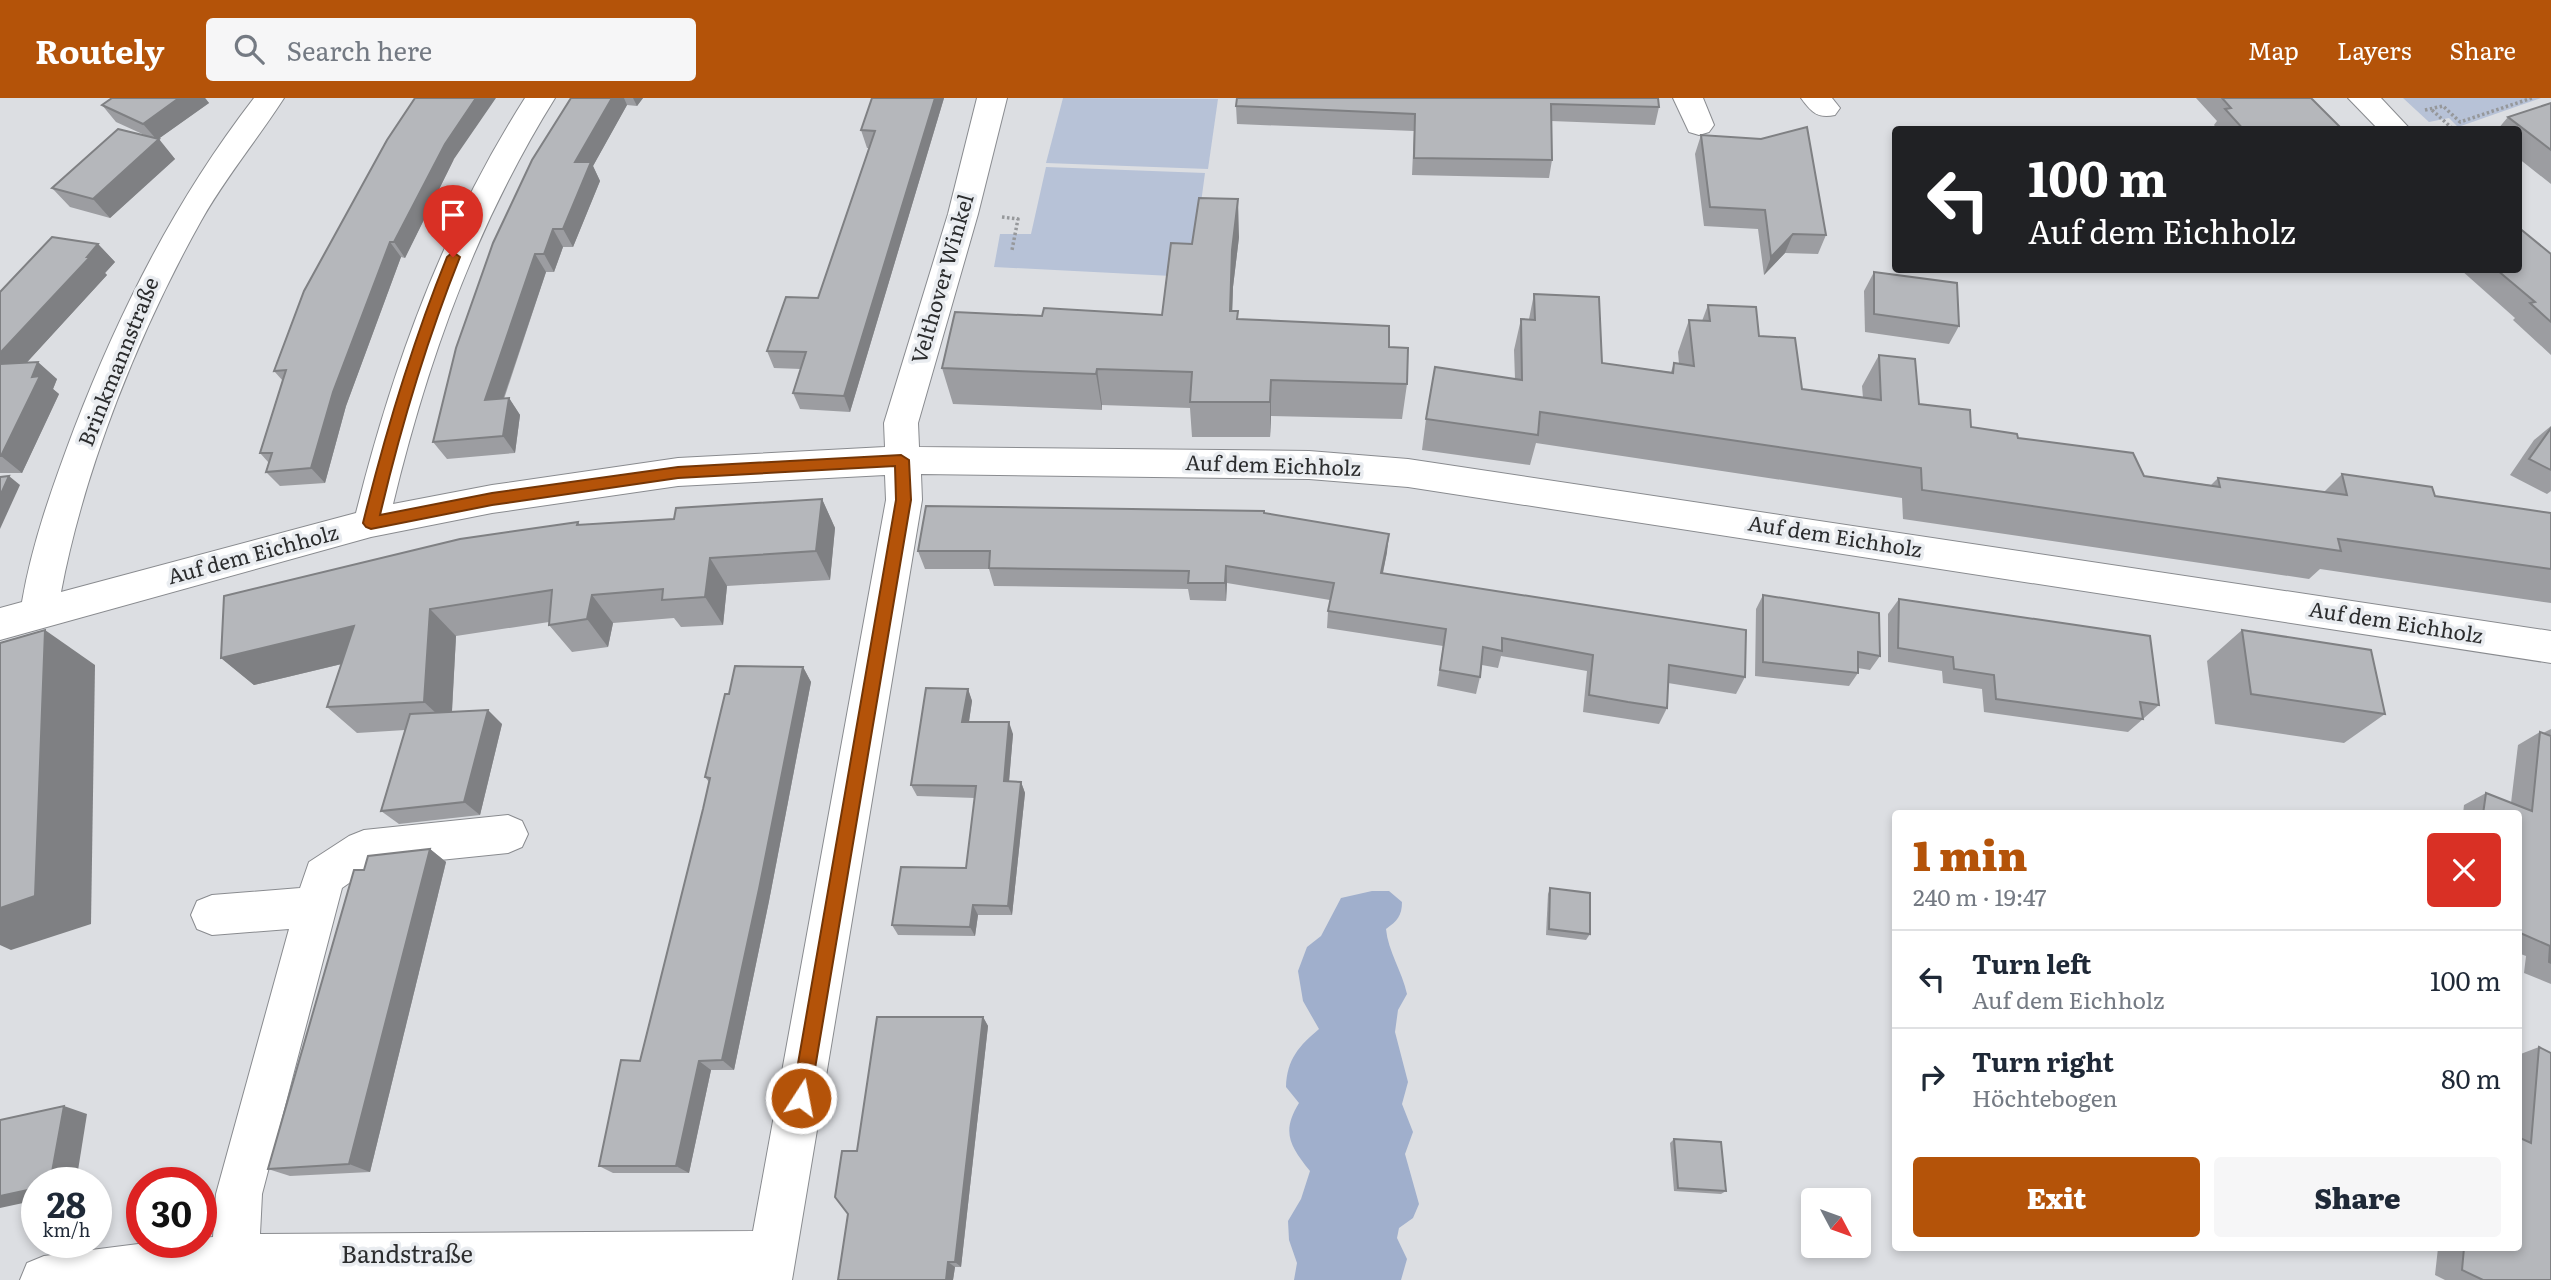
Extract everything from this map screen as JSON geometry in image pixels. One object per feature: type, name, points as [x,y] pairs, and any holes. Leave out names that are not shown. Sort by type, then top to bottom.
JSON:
[{"type":"street","name":"Brinkmannstraße","points":[[39,612],[75,474],[120,348],[160,263],[205,185],[269,98]]},
{"type":"street","points":[[371,523],[396,416],[421,337],[481,194],[540,98]]},
{"type":"street","name":"Velthover Winkel","points":[[770,1268],[825,967],[904,500],[901,423],[962,214],[992,98]]},
{"type":"street","points":[[2363,98],[2394,126]]},
{"type":"street","name":"Auf dem Eichholz","points":[[0,624],[371,523],[492,499],[678,472],[901,460],[1309,465],[1408,473],[2551,646]]},
{"type":"street","points":[[235,1258],[239,1194],[324,876],[364,849],[508,834]]},
{"type":"street","points":[[212,915],[316,907]]},
{"type":"street","name":"Bandstraße","points":[[44,1280],[79,1273],[235,1258],[349,1254],[770,1268]]},
{"type":"path","points":[[2418,104],[2426,111],[2443,106],[2460,122],[2532,98]]},
{"type":"path","points":[[2431,109],[2450,126]]},
{"type":"shaded area","points":[[1063,98],[1218,99],[1208,169],[1046,163]]},
{"type":"shaded area","points":[[2403,98],[2541,98],[2461,126],[2457,126],[2449,118],[2429,122]]},
{"type":"shaded area","points":[[1046,167],[1205,173],[1191,277],[994,267],[1000,234],[1031,234]]},
{"type":"shaded area","points":[[1372,891],[1389,891],[1402,902],[1398,918],[1386,929],[1407,994],[1398,1010],[1395,1032],[1408,1082],[1402,1104],[1413,1132],[1405,1154],[1419,1204],[1413,1218],[1399,1228],[1397,1238],[1407,1259],[1401,1280],[1294,1280],[1297,1263],[1289,1240],[1288,1221],[1301,1199],[1310,1171],[1290,1139],[1290,1122],[1299,1103],[1286,1087],[1295,1054],[1319,1029],[1303,1001],[1298,971],[1307,947],[1321,936],[1341,898]]},
{"type":"building","points":[[112,98],[179,98],[143,124],[102,105]]},
{"type":"building","points":[[415,98],[476,98],[445,144],[394,242],[390,242],[333,392],[311,468],[266,472],[272,453],[260,453],[286,370],[274,371],[304,291],[387,140]]},
{"type":"building","points":[[571,98],[612,98],[575,162],[591,162],[563,229],[553,229],[544,254],[535,254],[485,400],[509,398],[503,436],[433,442],[456,348],[493,243],[532,160]]},
{"type":"building","points":[[872,98],[935,98],[844,396],[793,393],[806,352],[767,351],[786,297],[818,298],[875,131],[861,130]]},
{"type":"building","points":[[1237,98],[1658,98],[1659,107],[1551,104],[1552,160],[1414,158],[1415,114],[1236,106]]},
{"type":"building","points":[[2222,98],[2311,98],[2339,126],[2240,126],[2225,109],[2231,108]]},
{"type":"building","points":[[2551,103],[2551,150],[2522,126],[2508,117]]},
{"type":"building","points":[[1807,127],[1826,235],[1793,234],[1771,257],[1765,210],[1710,207],[1701,135],[1761,139]]},
{"type":"building","points":[[118,129],[159,139],[93,199],[52,188]]},
{"type":"building","points":[[1199,198],[1238,199],[1232,250],[1230,311],[1238,311],[1237,319],[1389,326],[1389,347],[1408,348],[1407,384],[1271,380],[1270,402],[1190,402],[1192,372],[1097,369],[1096,374],[942,368],[955,312],[1042,316],[1044,308],[1162,315],[1171,243],[1192,244]]},
{"type":"building","points":[[2522,230],[2551,254],[2551,322],[2530,303],[2535,302],[2501,273],[2522,273]]},
{"type":"building","points":[[52,237],[98,244],[87,257],[90,257],[0,353],[0,292]]},
{"type":"building","points":[[1874,272],[1957,283],[1959,326],[1874,314]]},
{"type":"building","points":[[1534,294],[1599,297],[1602,363],[1673,373],[1674,363],[1694,366],[1689,320],[1710,321],[1708,305],[1756,307],[1759,336],[1795,338],[1802,389],[1881,400],[1879,355],[1915,359],[1919,404],[1970,410],[1971,427],[2017,434],[2018,438],[2133,453],[2144,476],[2220,487],[2218,478],[2347,495],[2342,474],[2432,487],[2435,496],[2551,513],[2551,569],[2338,539],[2341,551],[1922,490],[1921,468],[1540,412],[1538,435],[1426,419],[1435,367],[1522,380],[1521,319],[1535,320]]},
{"type":"building","points":[[38,362],[32,377],[40,376],[0,456],[0,364]]},
{"type":"building","points":[[2551,428],[2551,470],[2529,459]]},
{"type":"building","points":[[9,476],[0,496],[0,477]]},
{"type":"building","points":[[822,499],[816,551],[710,558],[705,597],[662,600],[663,589],[592,595],[587,619],[549,625],[552,590],[430,609],[424,702],[327,707],[354,626],[221,658],[224,596],[460,539],[578,522],[577,525],[674,519],[676,508]]},
{"type":"building","points":[[926,506],[1264,511],[1389,534],[1381,573],[1746,630],[1745,677],[1669,665],[1667,708],[1628,702],[1589,695],[1593,655],[1502,638],[1502,651],[1483,647],[1480,677],[1440,670],[1446,629],[1328,611],[1334,583],[1226,566],[1225,583],[1188,583],[1189,571],[989,568],[990,551],[918,551]]},
{"type":"building","points":[[1763,595],[1879,613],[1880,656],[1858,652],[1858,673],[1763,662]]},
{"type":"building","points":[[1899,599],[2150,636],[2159,705],[2140,702],[2143,719],[1996,699],[1994,675],[1954,669],[1953,657],[1898,648]]},
{"type":"building","points":[[45,630],[35,896],[0,908],[0,643]]},
{"type":"building","points":[[2242,630],[2371,650],[2385,714],[2251,694]]},
{"type":"building","points":[[735,666],[803,667],[722,1060],[699,1061],[676,1166],[599,1166],[621,1060],[640,1061],[703,809],[710,778],[705,777],[725,694],[729,694]]},
{"type":"building","points":[[926,688],[968,689],[962,722],[1009,722],[1004,781],[1021,782],[1008,906],[973,905],[970,927],[892,925],[901,867],[966,868],[976,786],[911,785]]},
{"type":"building","points":[[488,710],[464,802],[381,811],[410,714]]},
{"type":"building","points":[[2540,732],[2551,736],[2551,963],[2550,946],[2522,934],[2522,810],[2484,810],[2486,793],[2532,811]]},
{"type":"building","points":[[430,849],[349,1164],[268,1169],[354,870],[364,870],[368,856]]},
{"type":"building","points":[[1550,888],[1590,893],[1590,934],[1549,929]]},
{"type":"building","points":[[877,1017],[983,1017],[955,1262],[948,1262],[946,1280],[838,1280],[848,1214],[835,1197],[842,1151],[857,1151]]},
{"type":"building","points":[[2539,1047],[2551,1053],[2551,1280],[2483,1280],[2462,1270],[2464,1251],[2522,1251],[2522,1139],[2531,1143]]},
{"type":"building","points":[[64,1106],[53,1167],[21,1167],[21,1191],[0,1196],[0,1120]]},
{"type":"building","points":[[1674,1139],[1721,1142],[1726,1191],[1678,1188]]},
{"type":"route","points":[[453,257],[421,337],[396,416],[371,523],[492,499],[678,472],[901,460],[904,500],[801,1098]]}]
